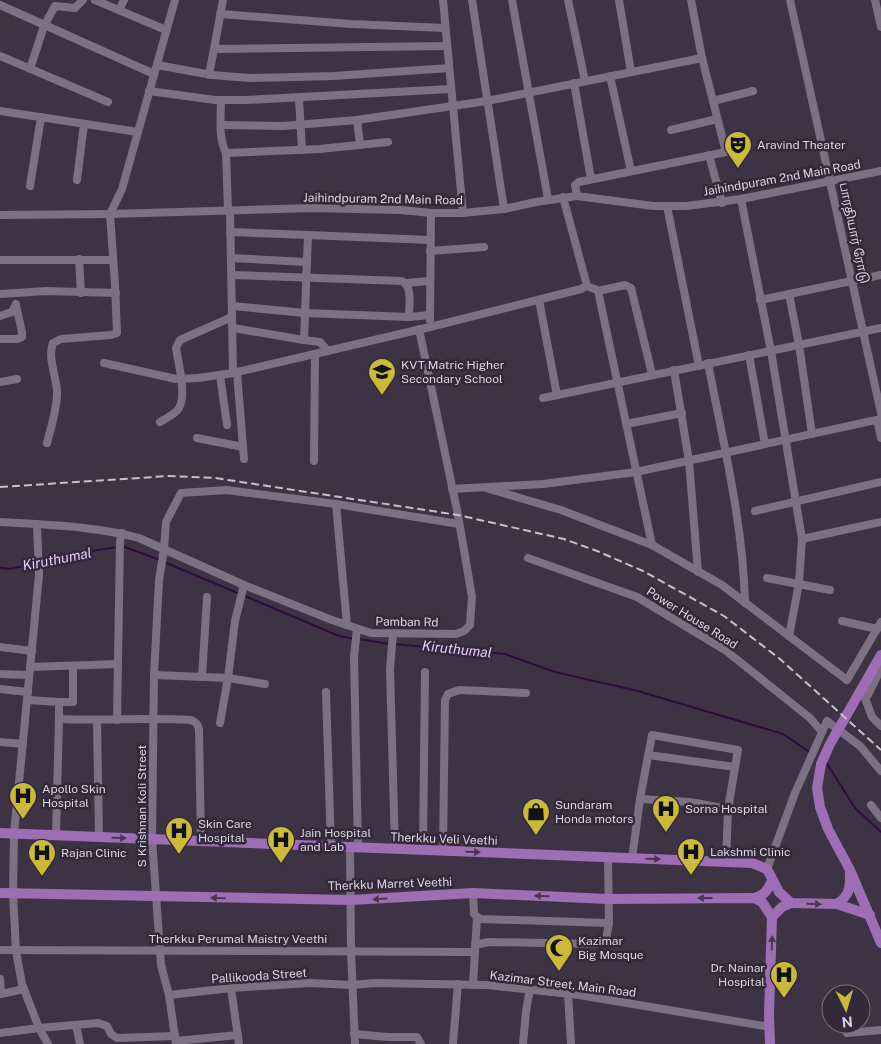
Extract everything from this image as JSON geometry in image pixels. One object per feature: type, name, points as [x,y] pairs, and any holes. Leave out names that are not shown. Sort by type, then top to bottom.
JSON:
[{"type":"main road","points":[[881,655],[830,744],[818,776],[818,798],[828,829],[850,870],[881,943]]},
{"type":"main road","name":"Therkku Veli Veethi","points":[[0,833],[752,863],[767,869]]},
{"type":"main road","points":[[767,869],[779,892],[791,904]]},
{"type":"main road","points":[[837,904],[846,898],[849,892],[850,870]]},
{"type":"main road","points":[[754,898],[762,896],[767,892],[772,881]]},
{"type":"main road","name":"Therkku Marret Veethi","points":[[0,893],[351,900],[473,893],[608,899],[754,898]]},
{"type":"main road","points":[[754,898],[762,902],[772,917],[770,1044]]},
{"type":"main road","points":[[772,917],[782,907],[791,904],[837,904],[870,915]]},
{"type":"street","points":[[30,69],[44,26],[55,6],[75,8],[83,0]]},
{"type":"street","points":[[95,0],[166,30]]},
{"type":"street","points":[[120,10],[124,0]]},
{"type":"street","points":[[47,443],[57,391],[50,350],[51,345],[61,339],[111,336],[117,333],[110,214],[122,189],[175,0]]},
{"type":"street","points":[[212,75],[223,15],[223,0]]},
{"type":"street","points":[[443,0],[463,213]]},
{"type":"street","points":[[472,0],[504,209]]},
{"type":"street","points":[[512,0],[548,200]]},
{"type":"street","points":[[568,0],[584,81]]},
{"type":"street","points":[[619,0],[631,72]]},
{"type":"street","points":[[577,196],[576,184],[591,179],[726,152],[702,58],[691,0]]},
{"type":"street","name":"பாரதியார் ரோடு","points":[[790,0],[864,332],[880,417],[881,438]]},
{"type":"street","points":[[875,0],[881,27]]},
{"type":"street","points":[[0,6],[154,74]]},
{"type":"street","points":[[223,15],[351,24],[445,28]]},
{"type":"street","points":[[217,50],[447,46]]},
{"type":"street","points":[[0,56],[108,102]]},
{"type":"street","points":[[220,125],[300,124],[357,120],[452,107],[702,58]]},
{"type":"street","points":[[157,65],[212,75],[250,78],[334,76],[449,68]]},
{"type":"street","points":[[610,76],[631,170]]},
{"type":"street","points":[[574,83],[591,179]]},
{"type":"street","points":[[149,91],[214,99],[299,98],[451,89]]},
{"type":"street","points":[[713,101],[753,91]]},
{"type":"street","points":[[299,98],[302,150]]},
{"type":"street","points":[[214,99],[223,148],[226,153],[232,275],[232,328],[244,459]]},
{"type":"street","points":[[0,111],[138,132]]},
{"type":"street","points":[[30,186],[41,117]]},
{"type":"street","points":[[671,130],[717,118]]},
{"type":"street","points":[[357,120],[360,145]]},
{"type":"street","points":[[77,180],[84,124]]},
{"type":"street","points":[[226,153],[302,150],[388,142]]},
{"type":"street","points":[[709,155],[722,203]]},
{"type":"street","name":"Jaihindpuram 2nd Main Road","points":[[0,215],[313,208],[463,213],[504,209],[577,196],[667,206],[722,203],[881,171]]},
{"type":"street","points":[[563,197],[586,286]]},
{"type":"street","points":[[740,199],[770,351],[802,539],[799,583],[789,636]]},
{"type":"street","points":[[667,206],[699,366]]},
{"type":"street","points":[[430,326],[431,213]]},
{"type":"street","points":[[230,232],[430,240]]},
{"type":"street","points":[[304,340],[308,235]]},
{"type":"street","points":[[430,251],[484,247]]},
{"type":"street","points":[[231,258],[307,262]]},
{"type":"street","points":[[79,259],[80,293]]},
{"type":"street","points":[[0,260],[113,260]]},
{"type":"street","points":[[232,275],[406,283],[430,280]]},
{"type":"street","points":[[760,300],[881,275]]},
{"type":"street","points":[[406,283],[409,289],[409,317]]},
{"type":"street","points":[[598,291],[625,285],[632,288],[652,374]]},
{"type":"street","points":[[104,363],[181,379],[220,375],[539,300],[586,286],[594,288],[598,291],[652,545]]},
{"type":"street","points":[[0,294],[47,291],[116,293]]},
{"type":"street","points":[[0,339],[22,338],[16,305],[16,292]]},
{"type":"street","points":[[789,294],[799,345],[812,434]]},
{"type":"street","points":[[539,300],[557,395]]},
{"type":"street","points":[[0,316],[12,312],[16,305]]},
{"type":"street","points":[[232,306],[305,313],[409,317],[430,315]]},
{"type":"street","points":[[160,422],[179,408],[182,401],[177,343],[232,317]]},
{"type":"street","points":[[232,328],[320,342],[328,351]]},
{"type":"street","points":[[543,398],[881,328]]},
{"type":"street","name":"Pamban Rd","points":[[0,522],[37,524],[139,538],[244,587],[347,626],[357,632],[393,637],[456,634],[470,625],[472,597],[419,329]]},
{"type":"street","points":[[314,354],[314,462]]},
{"type":"street","points":[[749,355],[765,444]]},
{"type":"street","points":[[708,363],[740,533],[745,603]]},
{"type":"street","points":[[674,370],[689,461],[698,572]]},
{"type":"street","points":[[220,375],[227,425]]},
{"type":"street","points":[[0,382],[17,379]]},
{"type":"street","points":[[626,424],[682,413]]},
{"type":"street","points":[[452,489],[543,484],[636,472],[786,440],[880,417]]},
{"type":"street","points":[[197,438],[243,447]]},
{"type":"street","points":[[755,511],[881,482]]},
{"type":"street","points":[[486,488],[561,510],[652,545],[722,585],[847,680],[879,625],[842,621]]},
{"type":"street","name":"S Krishnan Koli Street","points":[[176,1040],[160,950],[152,839],[154,675],[161,566],[166,522],[181,493],[226,490],[336,504]]},
{"type":"street","points":[[347,626],[336,504],[459,524]]},
{"type":"street","points":[[802,539],[881,522]]},
{"type":"street","points":[[37,524],[39,569],[14,834],[13,894],[16,951],[24,989],[39,1028],[48,1044]]},
{"type":"street","points":[[117,720],[121,537]]},
{"type":"street","name":"Power House Road","points":[[528,558],[620,590],[645,602],[726,650],[810,718],[822,732]]},
{"type":"street","points":[[768,578],[830,590]]},
{"type":"street","points":[[220,723],[228,678],[234,621],[244,587]]},
{"type":"street","points":[[202,677],[207,597]]},
{"type":"street","points":[[355,1044],[351,900],[354,848],[355,645],[357,632]]},
{"type":"street","points":[[393,637],[390,669],[395,849]]},
{"type":"street","points":[[0,647],[32,651]]},
{"type":"street","points":[[0,674],[73,666],[118,664]]},
{"type":"street","points":[[0,689],[59,702],[73,702],[73,666]]},
{"type":"street","points":[[881,668],[865,698],[872,718],[881,726]]},
{"type":"street","points":[[423,850],[425,672]]},
{"type":"street","points":[[154,675],[228,678],[265,684]]},
{"type":"street","points":[[443,851],[445,700],[448,694],[459,690],[526,692]]},
{"type":"street","points":[[326,692],[332,846]]},
{"type":"street","points":[[56,836],[59,702]]},
{"type":"street","points":[[59,719],[97,721],[153,718],[191,720],[198,725],[201,841]]},
{"type":"street","points":[[97,721],[98,837]]},
{"type":"street","points":[[767,869],[795,793],[827,721],[860,746],[881,771]]},
{"type":"street","points":[[632,858],[640,799],[652,735],[738,750],[728,809],[726,862]]},
{"type":"street","points":[[0,742],[23,744]]},
{"type":"street","points":[[648,755],[735,767]]},
{"type":"street","points":[[640,799],[690,802],[728,809]]},
{"type":"street","points":[[870,805],[881,818]]},
{"type":"street","points":[[477,917],[484,919],[609,923],[608,858]]},
{"type":"street","points":[[473,893],[473,910],[477,917],[473,985]]},
{"type":"street","name":"Therkku Perumal Maistry Veethi","points":[[0,950],[351,951],[475,948],[489,942],[596,944],[606,940],[609,923]]},
{"type":"street","points":[[0,979],[1,994],[24,989]]},
{"type":"street","name":"Pallikooda Street","points":[[168,995],[231,988],[310,983],[352,985]]},
{"type":"street","name":"Kazimar Street, Main Road","points":[[352,985],[374,983],[458,984],[530,989],[770,1027]]},
{"type":"street","points":[[453,1044],[458,984]]},
{"type":"street","points":[[231,988],[239,1044]]},
{"type":"street","points":[[523,1044],[530,989]]},
{"type":"street","points":[[568,994],[571,1044]]},
{"type":"street","points":[[0,1034],[39,1028],[104,1024],[114,1037],[134,1041],[238,1035]]},
{"type":"street","points":[[76,1025],[80,1044]]},
{"type":"street","points":[[354,1034],[388,1038],[417,1037],[422,1044]]},
{"type":"waterway","name":"Kiruthumal","points":[[122,546],[160,560]]},
{"type":"waterway","name":"Kiruthumal","points":[[41,562],[84,552],[118,547]]},
{"type":"waterway","name":"Kiruthumal","points":[[164,562],[240,594]]},
{"type":"waterway","name":"Kiruthumal","points":[[0,568],[10,569],[37,563]]},
{"type":"waterway","name":"Kiruthumal","points":[[245,596],[339,636],[354,639]]},
{"type":"waterway","name":"Kiruthumal","points":[[359,639],[389,644]]},
{"type":"waterway","name":"Kiruthumal","points":[[393,644],[505,654],[555,672],[638,691],[783,734],[811,753]]},
{"type":"waterway","name":"Kiruthumal","points":[[826,762],[855,808],[881,832]]},
{"type":"railway","points":[[0,487],[169,476],[215,478],[458,515],[564,539],[643,571],[724,616],[780,659],[881,750]]},
{"type":"place","name":"Aravind Theater","points":[[738,169]]},
{"type":"place","name":"KVT Matric Higher Secondary School","points":[[382,396]]},
{"type":"place","name":"Apollo Skin Hospital","points":[[23,820]]},
{"type":"place","name":"Sorna Hospital","points":[[666,833]]},
{"type":"place","name":"Sundaram Honda motors","points":[[536,836]]},
{"type":"place","name":"Skin Care Hospital","points":[[179,855]]},
{"type":"place","name":"Jain Hospital and Lab","points":[[281,864]]},
{"type":"place","name":"Lakshmi Clinic","points":[[691,876]]},
{"type":"place","name":"Rajan Clinic","points":[[42,877]]},
{"type":"place","name":"Kazimar Big Mosque","points":[[559,972]]},
{"type":"place","name":"Dr. Nainar Hospital","points":[[784,999]]}]
